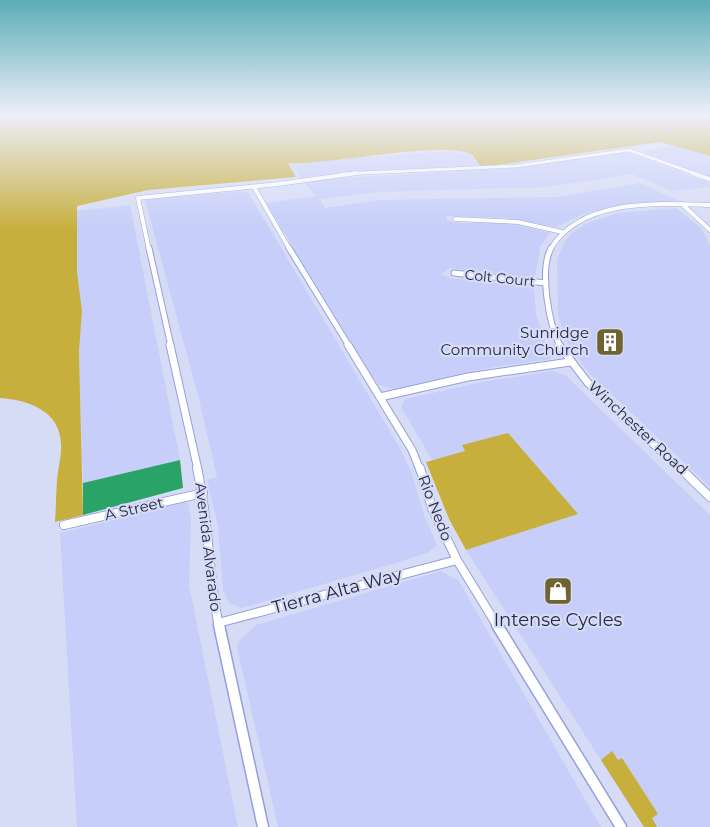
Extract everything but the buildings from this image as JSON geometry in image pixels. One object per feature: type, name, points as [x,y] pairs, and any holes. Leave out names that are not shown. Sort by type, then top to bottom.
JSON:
[{"type":"street","points":[[254,187],[362,172],[516,166],[611,153]]},
{"type":"street","points":[[636,153],[710,179]]},
{"type":"street","name":"Avenida Alvarado","points":[[254,187],[138,198],[168,346],[203,493],[210,576],[218,623],[263,827]]},
{"type":"street","name":"Rio Nedo","points":[[254,187],[264,208],[412,450],[425,480],[432,508],[457,560],[621,827]]},
{"type":"street","points":[[682,204],[710,230]]},
{"type":"street","points":[[455,219],[506,221],[562,232],[585,219],[605,212],[639,206],[710,205]]},
{"type":"street","name":"Winchester Road","points":[[562,232],[548,253],[546,283],[548,317],[553,332],[570,362],[710,497]]},
{"type":"street","name":"Colt Court","points":[[454,273],[546,283]]},
{"type":"street","points":[[380,397],[468,377],[570,362]]},
{"type":"street","name":"A Street","points":[[64,525],[203,493]]},
{"type":"street","name":"Tierra Alta Way","points":[[218,623],[457,560]]},
{"type":"shaded area","points":[[0,153],[399,153],[288,163],[296,177],[148,190],[77,206],[77,272],[82,311],[79,352],[83,515],[55,522],[61,443],[55,422],[31,404],[0,398]]},
{"type":"shaded area","points":[[428,153],[457,153],[470,155],[480,166],[359,171],[301,178],[289,163]]},
{"type":"shaded area","points":[[464,153],[585,153],[480,166],[472,155]]},
{"type":"shaded area","points":[[627,153],[710,183],[710,187],[672,191],[632,174],[547,187],[377,192],[320,199],[325,208],[380,200],[556,197],[640,183],[679,201],[609,207],[579,216],[556,227],[504,218],[447,216],[447,220],[455,223],[509,223],[550,233],[540,247],[535,278],[450,268],[441,274],[449,278],[534,287],[536,314],[551,359],[488,368],[394,389],[379,385],[266,203],[316,196],[304,182],[510,168]]},
{"type":"shaded area","points":[[646,153],[697,153],[710,156],[710,177]]},
{"type":"shaded area","points":[[248,192],[402,452],[437,545],[429,552],[396,563],[242,608],[229,603],[223,590],[218,526],[207,480],[217,477],[199,399],[145,200]]},
{"type":"shaded area","points":[[130,205],[180,460],[83,483],[79,352],[82,311],[77,272],[77,211]]},
{"type":"shaded area","points":[[676,208],[700,227],[710,245],[710,487],[588,372],[567,342],[558,315],[557,260],[565,241],[572,233],[588,223],[617,213]]},
{"type":"shaded area","points":[[553,371],[565,375],[710,515],[710,827],[644,827],[466,550],[577,514],[462,446],[466,451],[432,460],[401,407],[405,399],[482,382]]},
{"type":"shaded area","points":[[508,433],[578,514],[466,550],[449,519],[426,462],[465,451],[462,445]]},
{"type":"shaded area","points":[[180,460],[183,488],[83,515],[83,483]]},
{"type":"shaded area","points":[[188,502],[191,519],[189,585],[238,827],[77,827],[60,533]]},
{"type":"shaded area","points":[[441,571],[458,580],[601,827],[278,827],[237,647],[239,641],[256,625]]},
{"type":"shaded area","points":[[612,751],[618,760],[622,758],[658,814],[652,818],[657,827],[644,827],[601,760]]},
{"type":"place","name":"Sunridge Community Church","points":[[610,342]]},
{"type":"place","name":"Intense Cycles","points":[[558,591]]}]
